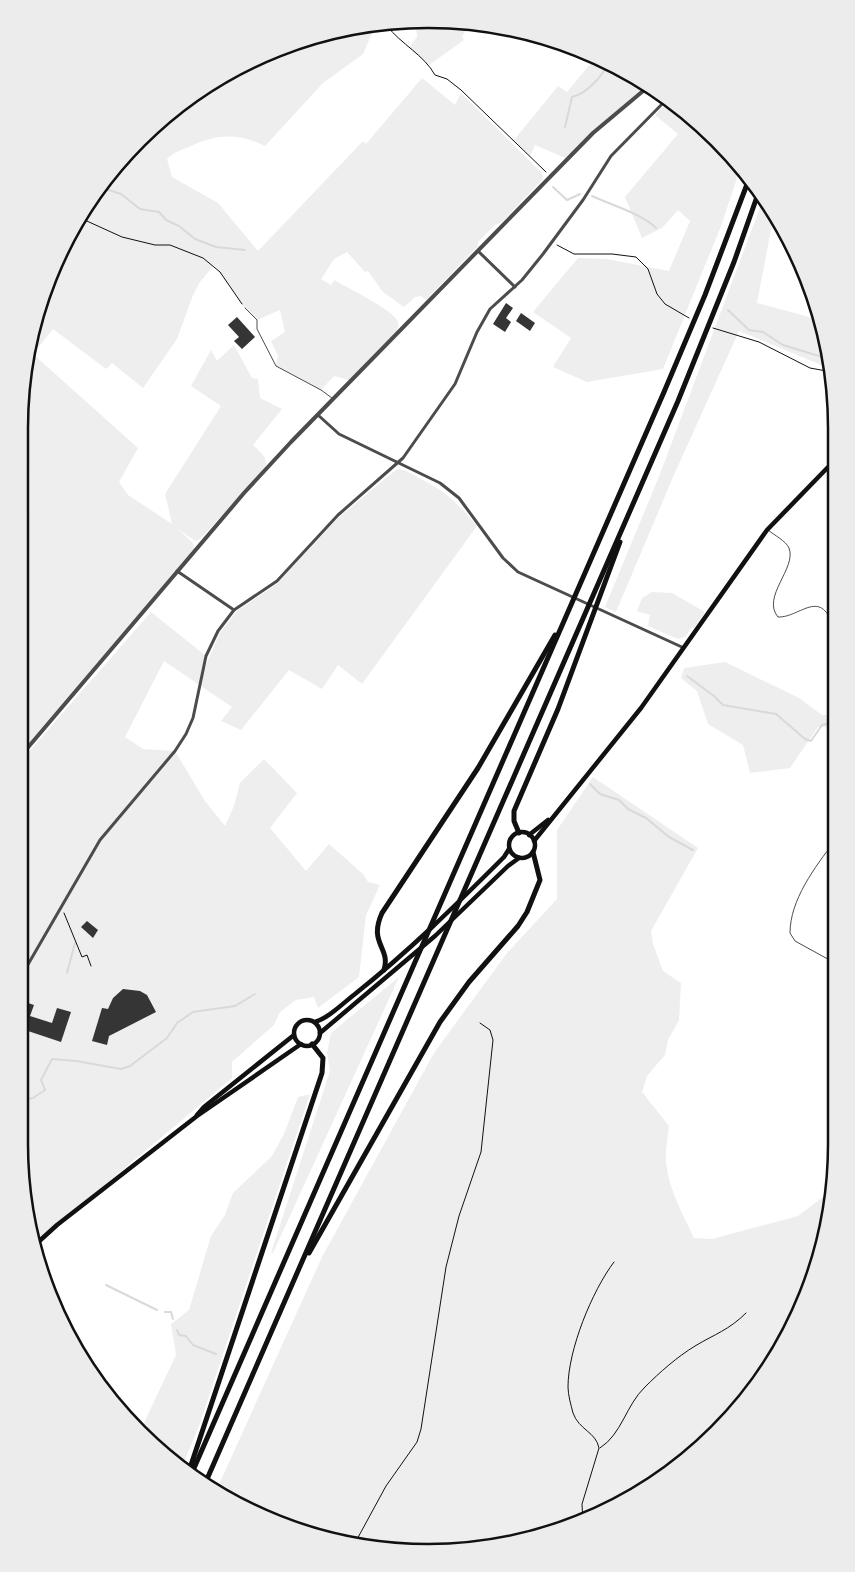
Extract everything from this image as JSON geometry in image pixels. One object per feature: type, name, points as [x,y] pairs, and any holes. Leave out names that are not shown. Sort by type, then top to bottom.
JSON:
[{"type":"highway","points":[[193,1468],[682,351],[746,186]]},
{"type":"highway","points":[[207,1478],[637,496],[718,302],[756,199]]},
{"type":"highway","points":[[519,833],[514,821],[514,811],[558,709],[637,496]]},
{"type":"highway","points":[[384,970],[386,958],[378,942],[376,931],[384,909],[478,768],[569,611]]},
{"type":"highway","points":[[295,1278],[440,1022],[469,982],[518,926],[527,912],[540,880],[533,852]]},
{"type":"highway","points":[[192,1468],[322,1073],[323,1058],[312,1044]]},
{"type":"main road","points":[[39,1241],[57,1225],[197,1116],[301,1044],[312,1044],[317,1041],[320,1033],[428,942],[508,866],[519,858],[527,857],[533,852],[534,841],[549,819],[625,728],[685,648],[767,530],[828,467]]},
{"type":"main road","points":[[529,835],[549,819]]},
{"type":"main road","points":[[197,1116],[204,1107],[294,1035],[295,1027],[300,1022],[308,1020],[315,1022],[330,1014],[384,970],[477,884],[509,849],[512,837],[519,833],[529,835],[534,841]]},
{"type":"main road","points":[[509,849],[513,855],[519,858]]},
{"type":"main road","points":[[315,1022],[320,1033]]},
{"type":"main road","points":[[294,1035],[301,1044]]},
{"type":"street","points":[[28,747],[244,493],[593,133],[643,91]]},
{"type":"street","points":[[28,965],[100,840],[175,751],[186,734],[193,718],[206,656],[218,631],[234,610],[277,581],[338,515],[398,464],[455,384],[485,317],[515,287],[552,242],[584,200],[611,156],[662,104]]},
{"type":"street","points":[[478,251],[515,287]]},
{"type":"street","points":[[318,415],[339,434],[440,483],[453,492],[479,522],[495,548],[511,566],[529,579],[685,648]]},
{"type":"street","points":[[177,571],[234,610]]},
{"type":"lane","points":[[245,308],[257,320],[257,329],[276,366],[321,390],[334,400]]},
{"type":"lane","points":[[767,530],[786,544],[790,552],[788,563],[774,598],[775,613],[778,616],[784,617],[809,607],[822,608],[828,616]]},
{"type":"lane","points":[[828,851],[809,878],[794,912],[790,933],[795,941],[828,959]]},
{"type":"path","points":[[389,29],[394,36],[431,66],[436,75],[447,79],[462,90],[550,177]]},
{"type":"path","points":[[85,220],[122,237],[155,245],[170,245],[203,258],[220,272],[245,308]]},
{"type":"path","points":[[552,242],[574,254],[612,254],[636,257],[648,269],[657,294],[665,304],[682,315]]},
{"type":"path","points":[[725,333],[759,342],[810,368],[823,370]]},
{"type":"path","points":[[62,906],[82,957],[87,955],[91,966]]},
{"type":"path","points":[[358,1538],[386,1486],[417,1442],[421,1429],[446,1267],[459,1216],[481,1152],[493,1040],[490,1030],[480,1023]]},
{"type":"path","points":[[583,1513],[582,1504],[599,1448],[598,1440],[577,1424],[568,1384],[579,1335],[598,1289],[614,1262]]},
{"type":"path","points":[[599,1448],[607,1443],[616,1432],[631,1404],[659,1374],[695,1346],[732,1327],[746,1313]]},
{"type":"shaded area","points":[[416,28],[467,30],[462,36],[464,40],[429,65],[409,48],[417,37]]},
{"type":"shaded area","points":[[375,31],[372,33],[363,54],[323,83],[265,146],[237,137],[219,137],[175,153],[167,159],[172,177],[218,203],[258,251],[363,141],[366,144],[422,78],[455,105],[461,93],[542,173],[543,179],[502,222],[495,225],[478,242],[478,246],[426,300],[421,296],[415,297],[404,307],[383,292],[368,271],[365,272],[347,252],[334,259],[321,279],[331,285],[334,280],[369,299],[395,317],[399,326],[349,380],[334,376],[321,390],[276,366],[278,356],[271,341],[285,332],[280,310],[257,320],[245,308],[214,265],[200,282],[193,295],[177,339],[143,388],[112,363],[106,369],[53,329],[35,352],[49,299],[69,251],[95,205],[127,164],[164,127],[205,95],[274,58],[324,41]]},
{"type":"shaded area","points":[[591,63],[643,91],[565,158],[535,145],[530,156],[514,140],[558,86],[567,92]]},
{"type":"shaded area","points":[[664,105],[671,110],[710,145],[738,176],[721,226],[663,369],[587,382],[553,367],[571,338],[533,312],[578,258],[607,259],[669,271],[690,221],[678,210],[662,228],[642,238],[625,197],[678,134],[655,115]]},
{"type":"shaded area","points":[[761,206],[772,225],[757,303],[812,318],[823,366],[739,331],[673,477],[616,612],[605,607],[660,474]]},
{"type":"shaded area","points":[[234,345],[252,378],[258,379],[260,398],[282,409],[253,445],[265,459],[266,466],[264,470],[200,539],[195,541],[177,528],[193,543],[194,549],[28,746],[28,401],[34,355],[138,448],[119,482],[128,495],[172,524],[165,494],[221,406],[191,386],[211,350],[217,361]]},
{"type":"shaded area","points":[[397,469],[408,472],[444,493],[477,526],[362,684],[338,665],[322,689],[289,670],[241,730],[221,721],[232,707],[164,661],[125,737],[143,749],[175,751],[205,801],[225,826],[234,806],[240,783],[264,759],[297,793],[270,828],[306,871],[329,844],[363,874],[368,882],[380,885],[366,915],[359,977],[318,1008],[314,997],[296,1000],[280,1012],[274,1025],[232,1062],[232,1078],[57,1225],[40,1244],[35,1223],[28,1171],[28,753],[151,612],[206,656],[202,674],[220,633],[237,611],[277,584],[337,519]]},
{"type":"shaded area","points":[[652,592],[672,593],[705,612],[685,637],[678,639],[648,626],[650,615],[637,611],[642,598]]},
{"type":"shaded area","points":[[725,662],[799,698],[822,715],[828,715],[828,727],[818,727],[790,768],[750,773],[743,745],[708,724],[697,691],[681,678],[684,668]]},
{"type":"shaded area","points":[[593,777],[698,848],[651,931],[653,944],[663,971],[681,983],[679,1020],[668,1040],[665,1055],[647,1076],[642,1092],[669,1126],[666,1152],[667,1171],[677,1201],[694,1238],[712,1239],[798,1216],[824,1196],[814,1248],[797,1298],[760,1367],[745,1388],[710,1427],[671,1462],[650,1477],[628,1491],[581,1514],[531,1531],[506,1537],[454,1544],[401,1544],[349,1537],[324,1531],[274,1514],[218,1486],[322,1257],[434,1053],[507,953],[557,899],[557,830]]},
{"type":"shaded area","points":[[399,977],[273,1253],[271,1253],[330,1071],[327,1053],[331,1033]]},
{"type":"shaded area","points":[[310,1094],[199,1426],[184,1462],[143,1425],[176,1355],[171,1324],[189,1310],[211,1236],[225,1215],[233,1193],[272,1156],[284,1134],[298,1097]]},
{"type":"building","points":[[506,303],[513,308],[506,318],[511,322],[505,332],[493,324]]},
{"type":"building","points":[[521,313],[535,323],[530,331],[516,321]]},
{"type":"building","points":[[237,317],[255,337],[242,349],[234,341],[239,337],[228,325]]},
{"type":"building","points":[[87,921],[98,930],[93,938],[81,927]]},
{"type":"building","points":[[123,989],[140,991],[147,995],[156,1012],[109,1036],[107,1045],[92,1041],[102,1008],[108,1009],[113,998]]},
{"type":"building","points":[[28,1003],[34,1005],[30,1016],[52,1023],[57,1008],[71,1012],[61,1042],[28,1031]]},
{"type":"waterway","points":[[565,127],[572,97],[583,92],[593,84],[604,69]]},
{"type":"waterway","points":[[553,187],[567,200],[580,194]]},
{"type":"waterway","points":[[106,189],[121,194],[140,209],[159,212],[166,220],[179,226],[195,239],[216,247],[245,250]]},
{"type":"waterway","points":[[592,196],[635,214],[656,228]]},
{"type":"waterway","points":[[728,310],[749,330],[763,332],[783,345],[821,357]]},
{"type":"waterway","points":[[687,676],[723,705],[776,714],[805,739],[811,741],[822,725],[828,724]]},
{"type":"waterway","points":[[590,784],[600,794],[619,800],[628,809],[646,818],[669,837],[693,850]]},
{"type":"waterway","points":[[67,973],[75,943]]},
{"type":"waterway","points":[[28,1099],[33,1098],[45,1090],[41,1080],[52,1059],[121,1069],[130,1066],[167,1038],[177,1023],[193,1012],[235,1006],[255,994]]},
{"type":"waterway","points":[[106,1285],[157,1310]]},
{"type":"waterway","points":[[165,1312],[171,1312],[173,1319]]},
{"type":"waterway","points":[[177,1330],[179,1335],[186,1336],[193,1345],[216,1354]]}]
